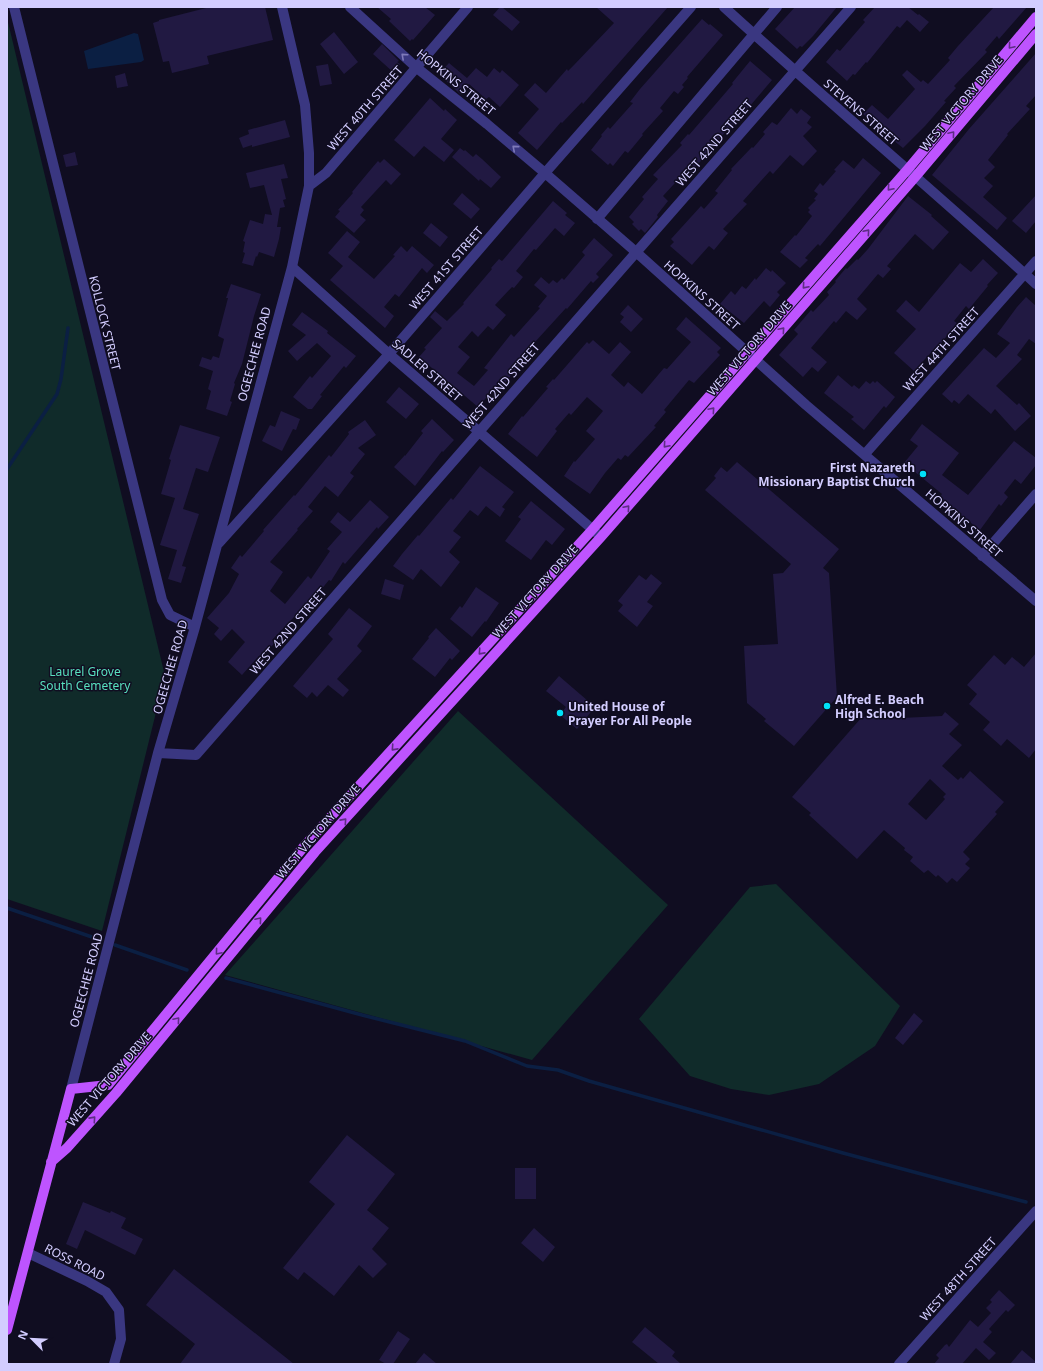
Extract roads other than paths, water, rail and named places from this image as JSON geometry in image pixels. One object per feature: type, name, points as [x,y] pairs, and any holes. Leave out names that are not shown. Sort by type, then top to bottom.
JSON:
[{"type":"main road","name":"WEST VICTORY DRIVE","points":[[71,1089],[108,1085],[306,844],[592,530],[746,352],[908,169],[1036,16]]},
{"type":"main road","name":"WEST VICTORY DRIVE","points":[[51,1162],[67,1148],[116,1093],[315,852],[601,537],[916,176],[1036,34]]},
{"type":"main road","name":"OGEECHEE ROAD","points":[[7,1330],[71,1089]]},
{"type":"street","name":"KOLLOCK STREET","points":[[14,7],[162,600],[170,615],[195,627]]},
{"type":"street","name":"OGEECHEE ROAD","points":[[71,1089],[158,754],[195,627],[292,267],[309,186],[309,153],[305,105],[282,7]]},
{"type":"street","name":"HOPKINS STREET","points":[[350,7],[417,68],[545,173],[636,252],[806,405],[1036,602]]},
{"type":"street","name":"WEST 40TH STREET","points":[[309,186],[326,173],[468,7]]},
{"type":"street","name":"WEST 41ST STREET","points":[[217,544],[389,354],[691,7]]},
{"type":"street","name":"STEVENS STREET","points":[[724,7],[794,71],[916,176],[1036,284]]},
{"type":"street","points":[[597,219],[777,7]]},
{"type":"street","name":"WEST 42ND STREET","points":[[158,754],[196,756],[851,7]]},
{"type":"street","name":"WEST 44TH STREET","points":[[865,454],[1036,261]]},
{"type":"street","name":"SADLER STREET","points":[[292,267],[389,354],[601,537]]},
{"type":"street","points":[[982,556],[1036,494]]},
{"type":"street","name":"WEST 48TH STREET","points":[[899,1364],[1036,1211]]},
{"type":"street","name":"ROSS ROAD","points":[[28,1253],[88,1281],[106,1292],[119,1310],[121,1339],[114,1364]]},
{"type":"water","points":[[134,33],[138,34],[144,60],[141,62],[88,69],[84,51]]},
{"type":"waterway","points":[[7,469],[57,394],[61,379],[68,328]]},
{"type":"waterway","points":[[7,908],[92,937]]},
{"type":"waterway","points":[[115,945],[187,970]]},
{"type":"waterway","points":[[226,978],[465,1041],[527,1066],[558,1070],[589,1081],[843,1153],[1026,1202]]},
{"type":"place","name":"First Nazareth Missionary Baptist Church","points":[[923,474]]},
{"type":"place","name":"Alfred E. Beach High School","points":[[827,706]]},
{"type":"place","name":"United House of Prayer For All People","points":[[560,713]]},
{"type":"park label","name":"Laurel Grove South Cemetery","points":[[85,678]]}]
